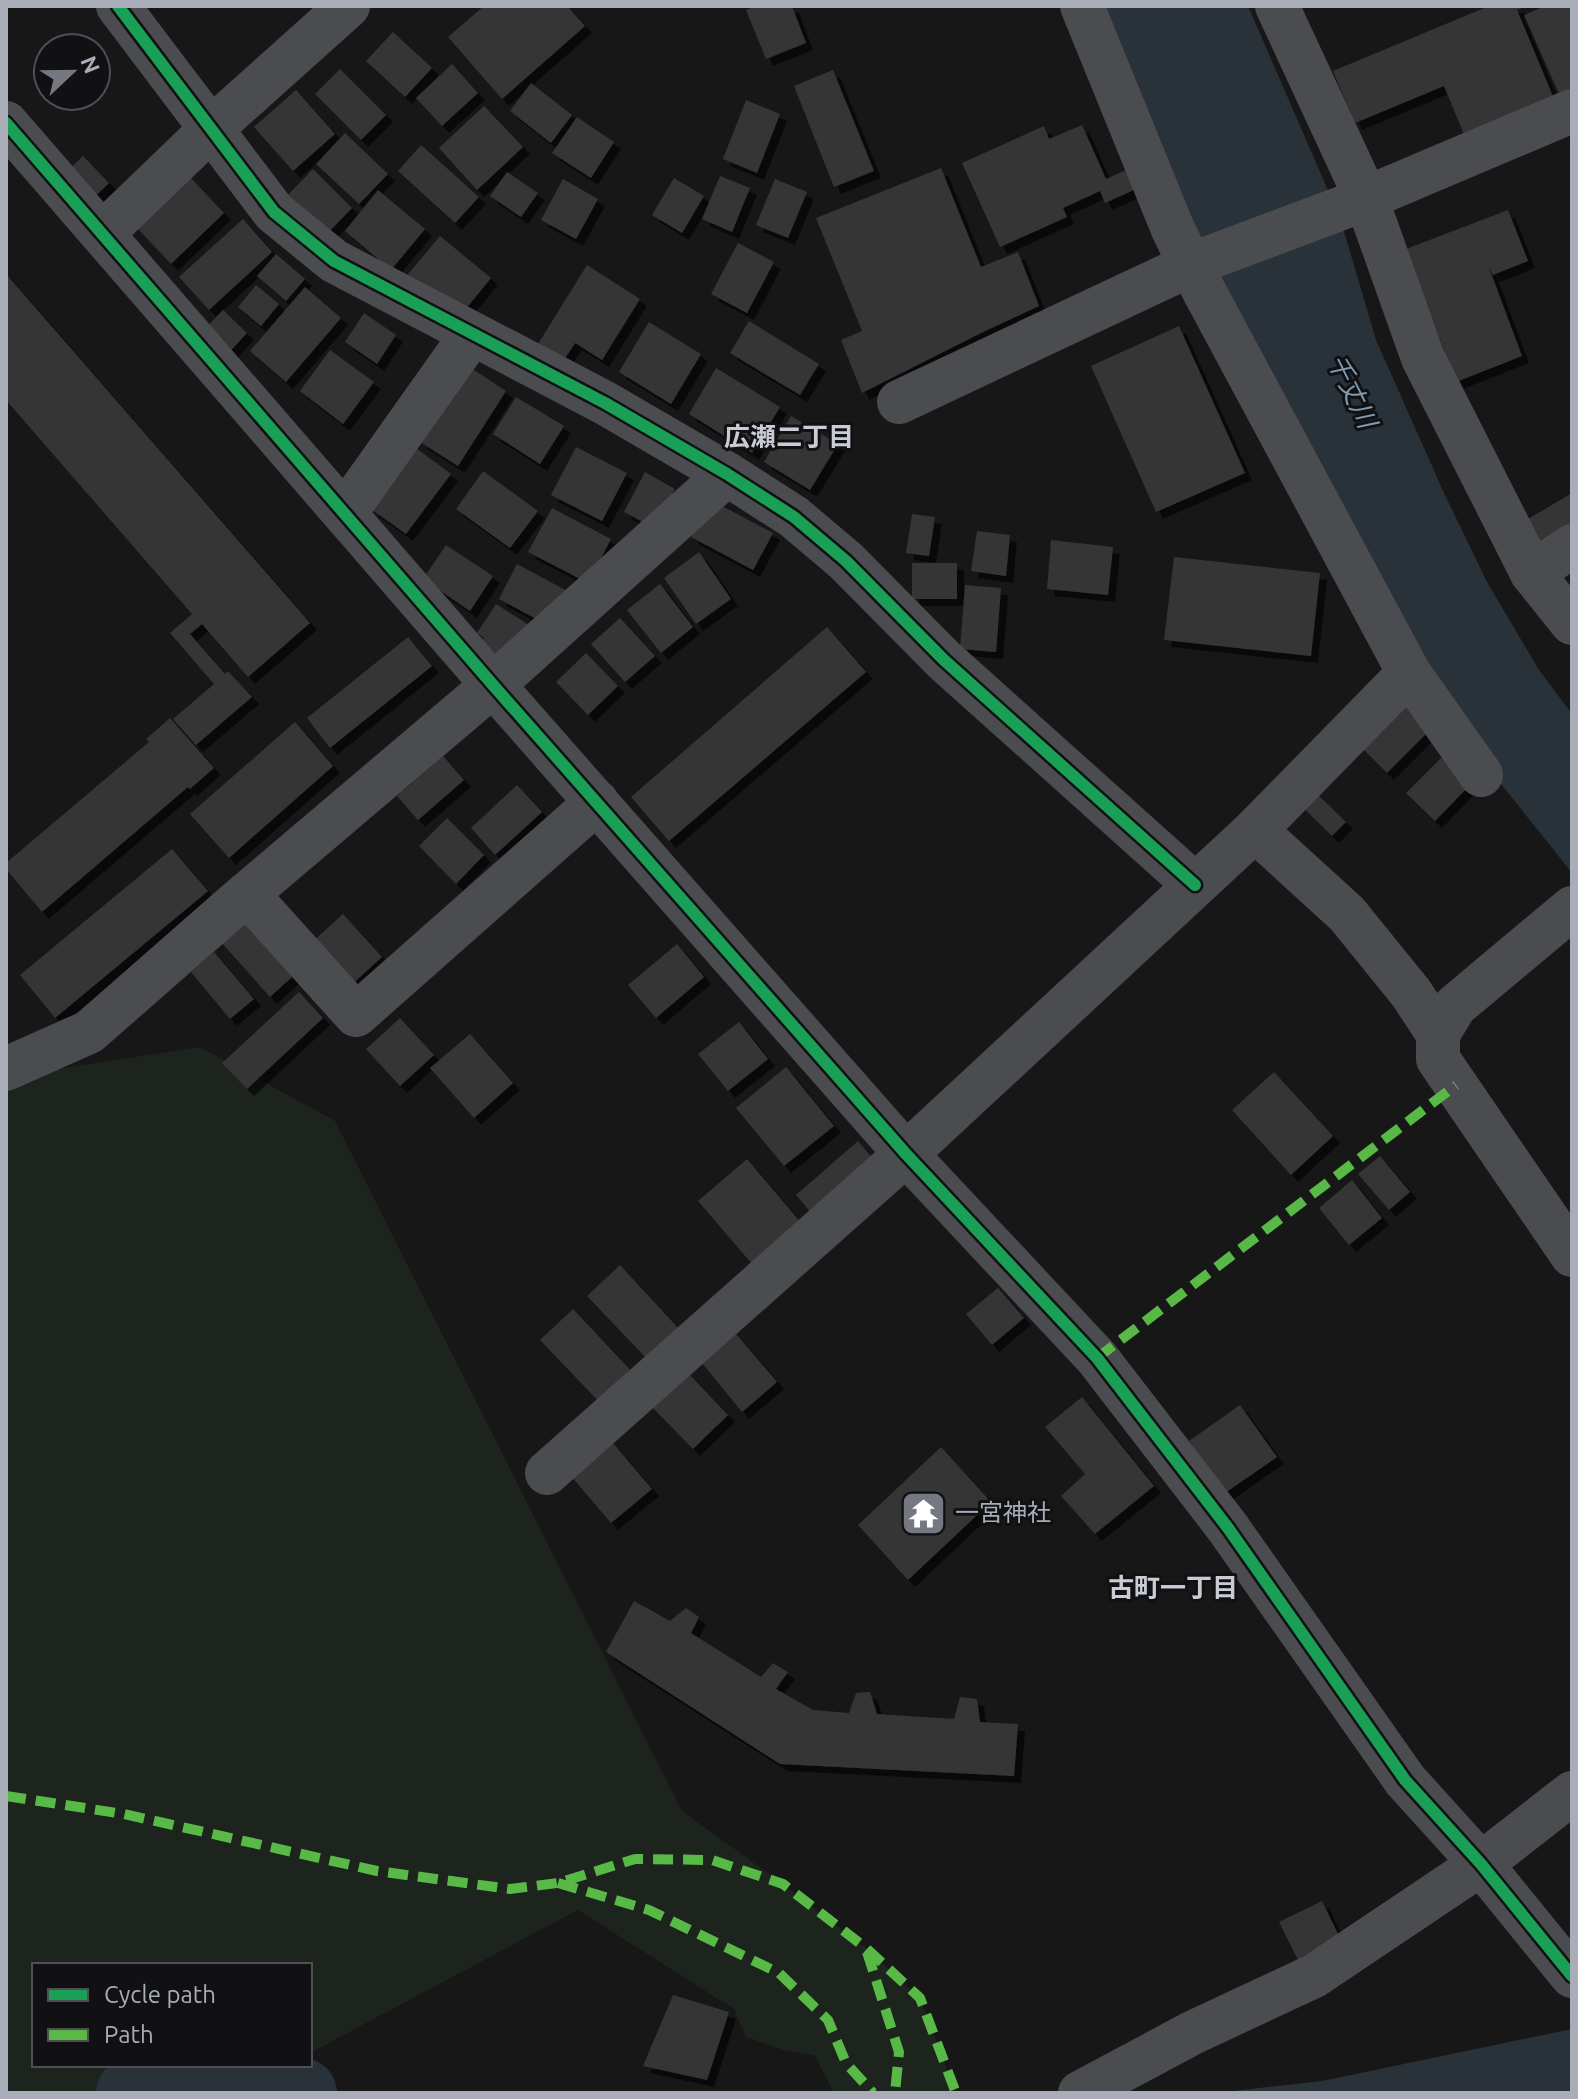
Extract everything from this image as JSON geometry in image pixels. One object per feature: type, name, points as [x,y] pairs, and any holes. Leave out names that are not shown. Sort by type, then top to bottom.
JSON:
[{"type":"street","points":[[118,6],[274,212],[334,261],[605,403],[794,517],[846,561],[944,660],[1195,885]]},
{"type":"street","points":[[103,233],[212,128],[348,6]]},
{"type":"street","points":[[1082,6],[1172,227],[1195,264],[1409,673],[1481,775]]},
{"type":"street","points":[[1277,6],[1423,358],[1532,573],[1572,623]]},
{"type":"street","points":[[899,402],[1195,264],[1358,202],[1572,111]]},
{"type":"street","points":[[6,123],[493,685],[906,1154],[1097,1358],[1228,1528],[1405,1780],[1481,1864],[1572,1976]]},
{"type":"street","points":[[345,513],[472,334]]},
{"type":"street","points":[[6,1069],[89,1032],[493,685],[727,474]]},
{"type":"street","points":[[1532,573],[1572,546]]},
{"type":"street","points":[[547,1473],[906,1154],[1255,830],[1409,673]]},
{"type":"street","points":[[247,894],[356,1015],[597,802]]},
{"type":"street","points":[[1255,830],[1347,914],[1411,993],[1438,1034]]},
{"type":"street","points":[[1572,908],[1455,1006],[1438,1034],[1438,1059],[1572,1255]]},
{"type":"street","points":[[1080,2093],[1192,2033],[1314,1976],[1481,1864],[1572,1793]]},
{"type":"shaded area","points":[[200,1047],[335,1121],[682,1811],[866,1948],[920,1998],[956,2093],[834,2093],[815,2056],[784,2050],[746,2037],[734,2009],[578,1910],[312,2052],[312,1963],[32,1963],[32,2067],[284,2067],[235,2093],[6,2093],[6,1077]]},
{"type":"water","name":"千丈川","points":[[1099,6],[1248,6],[1340,218],[1376,340],[1444,493],[1487,582],[1539,670],[1572,714],[1572,873],[1493,774],[1423,673],[1211,263]]},
{"type":"water","points":[[1572,2029],[1572,2093],[1215,2093],[1322,2081]]},
{"type":"building","points":[[484,6],[567,6],[585,26],[502,99],[448,37]]},
{"type":"building","points":[[756,6],[792,6],[806,43],[766,59],[746,10]]},
{"type":"building","points":[[1489,6],[1526,6],[1517,10],[1557,106],[1468,144],[1444,86],[1355,123],[1333,71]]},
{"type":"building","points":[[1545,6],[1572,6],[1572,102],[1564,105],[1524,15]]},
{"type":"building","points":[[393,32],[432,68],[405,97],[366,61]]},
{"type":"building","points":[[452,64],[478,93],[442,126],[416,98]]},
{"type":"building","points":[[340,69],[386,115],[361,140],[315,94]]},
{"type":"building","points":[[833,70],[874,171],[834,187],[794,86]]},
{"type":"building","points":[[531,83],[572,115],[551,143],[510,111]]},
{"type":"building","points":[[296,90],[335,134],[293,171],[254,127]]},
{"type":"building","points":[[746,100],[780,114],[757,173],[723,159]]},
{"type":"building","points":[[484,106],[523,147],[477,190],[439,148]]},
{"type":"building","points":[[577,117],[614,142],[591,178],[552,153]]},
{"type":"building","points":[[1082,125],[1106,179],[1126,170],[1136,189],[1105,203],[1100,191],[1063,208],[1067,217],[1000,247],[962,163],[1044,126],[1049,139]]},
{"type":"building","points":[[345,133],[388,174],[359,204],[316,164]]},
{"type":"building","points":[[421,145],[479,197],[455,223],[398,171]]},
{"type":"building","points":[[83,156],[109,183],[88,203],[63,175]]},
{"type":"building","points":[[941,168],[981,267],[1018,252],[1039,306],[862,393],[841,340],[862,331],[816,218]]},
{"type":"building","points":[[313,169],[352,208],[319,242],[280,203]]},
{"type":"building","points":[[507,172],[538,193],[521,217],[490,196]]},
{"type":"building","points":[[720,176],[750,188],[732,232],[702,219]]},
{"type":"building","points":[[191,178],[224,213],[171,264],[138,229]]},
{"type":"building","points":[[674,178],[704,196],[682,233],[652,215]]},
{"type":"building","points":[[563,179],[598,199],[576,239],[541,220]]},
{"type":"building","points":[[775,179],[807,192],[788,238],[756,225]]},
{"type":"building","points":[[378,190],[425,229],[391,270],[345,231]]},
{"type":"building","points":[[1508,210],[1528,261],[1493,275],[1488,265],[1522,356],[1456,382],[1406,249]]},
{"type":"building","points":[[243,219],[272,252],[209,310],[179,277]]},
{"type":"building","points":[[440,236],[491,278],[455,322],[404,279]]},
{"type":"building","points":[[738,243],[774,262],[747,313],[711,294]]},
{"type":"building","points":[[276,254],[305,279],[286,301],[257,276]]},
{"type":"building","points":[[587,265],[640,299],[602,360],[575,343],[564,360],[538,344]]},
{"type":"building","points":[[6,274],[310,623],[248,677],[202,624],[190,634],[225,674],[228,671],[252,697],[196,745],[173,719],[214,684],[170,633],[192,614],[6,400]]},
{"type":"building","points":[[256,285],[279,304],[261,326],[238,307]]},
{"type":"building","points":[[305,287],[341,318],[286,382],[250,351]]},
{"type":"building","points":[[223,310],[247,333],[224,358],[199,335]]},
{"type":"building","points":[[364,313],[396,335],[377,364],[345,342]]},
{"type":"building","points":[[749,321],[819,364],[800,395],[730,353]]},
{"type":"building","points":[[649,322],[701,354],[671,404],[619,372]]},
{"type":"building","points":[[1179,326],[1245,473],[1156,512],[1091,366]]},
{"type":"building","points":[[330,350],[374,382],[343,424],[300,391]]},
{"type":"building","points":[[468,366],[506,391],[458,466],[420,442]]},
{"type":"building","points":[[716,368],[780,407],[752,453],[689,414]]},
{"type":"building","points":[[516,397],[564,426],[540,464],[493,434]]},
{"type":"building","points":[[791,416],[838,444],[810,490],[764,462]]},
{"type":"building","points":[[576,447],[627,473],[602,521],[551,495]]},
{"type":"building","points":[[416,448],[451,474],[406,534],[371,509]]},
{"type":"building","points":[[483,471],[538,511],[510,548],[456,509]]},
{"type":"building","points":[[645,472],[675,489],[654,528],[624,512]]},
{"type":"building","points":[[1572,493],[1572,538],[1543,555],[1523,522]]},
{"type":"building","points":[[711,500],[773,533],[753,570],[691,537]]},
{"type":"building","points":[[552,508],[611,539],[588,583],[528,552]]},
{"type":"building","points":[[912,514],[935,517],[929,556],[906,553]]},
{"type":"building","points":[[977,531],[1010,535],[1006,576],[971,571]]},
{"type":"building","points":[[1051,540],[1113,547],[1108,595],[1047,589]]},
{"type":"building","points":[[446,545],[493,576],[470,611],[423,579]]},
{"type":"building","points":[[699,552],[731,599],[696,624],[664,578]]},
{"type":"building","points":[[1174,557],[1320,573],[1311,656],[1164,640]]},
{"type":"building","points":[[912,563],[957,563],[957,599],[912,599]]},
{"type":"building","points":[[517,564],[569,592],[540,621],[499,599]]},
{"type":"building","points":[[660,584],[693,627],[661,653],[627,610]]},
{"type":"building","points":[[965,585],[1001,588],[996,652],[960,649]]},
{"type":"building","points":[[496,604],[529,625],[501,669],[474,653],[484,638],[477,633]]},
{"type":"building","points":[[620,618],[655,656],[625,682],[591,644]]},
{"type":"building","points":[[827,627],[866,672],[669,841],[631,797]]},
{"type":"building","points":[[408,637],[432,666],[330,748],[307,718]]},
{"type":"building","points":[[586,653],[618,686],[588,715],[556,682]]},
{"type":"building","points":[[1405,693],[1436,724],[1387,773],[1356,742]]},
{"type":"building","points":[[170,718],[214,768],[42,912],[6,869],[6,863],[149,742],[146,739]]},
{"type":"building","points":[[295,722],[333,766],[229,858],[190,814]]},
{"type":"building","points":[[443,756],[464,780],[418,820],[397,796]]},
{"type":"building","points":[[1442,757],[1471,784],[1435,821],[1406,793]]},
{"type":"building","points":[[517,785],[542,812],[495,855],[471,828]]},
{"type":"building","points":[[1309,786],[1346,822],[1332,836],[1296,801]]},
{"type":"building","points":[[447,818],[484,855],[456,884],[419,846]]},
{"type":"building","points":[[172,849],[208,891],[55,1018],[20,975]]},
{"type":"building","points":[[343,914],[382,957],[350,986],[311,943]]},
{"type":"building","points":[[244,922],[292,977],[270,997],[221,942]]},
{"type":"building","points":[[677,944],[704,977],[656,1018],[628,985]]},
{"type":"building","points":[[214,952],[254,999],[230,1019],[191,972]]},
{"type":"building","points":[[299,992],[323,1018],[247,1089],[222,1063]]},
{"type":"building","points":[[400,1018],[434,1055],[400,1086],[366,1049]]},
{"type":"building","points":[[739,1022],[768,1059],[728,1091],[698,1054]]},
{"type":"building","points":[[470,1034],[513,1083],[474,1118],[430,1068]]},
{"type":"building","points":[[786,1067],[834,1126],[784,1166],[736,1108]]},
{"type":"building","points":[[1274,1072],[1333,1136],[1291,1175],[1232,1110]]},
{"type":"building","points":[[858,1141],[882,1169],[820,1223],[796,1195]]},
{"type":"building","points":[[1380,1156],[1410,1192],[1389,1210],[1358,1174]]},
{"type":"building","points":[[747,1159],[808,1231],[759,1272],[698,1201]]},
{"type":"building","points":[[1352,1180],[1382,1218],[1349,1245],[1319,1208]]},
{"type":"building","points":[[620,1265],[680,1330],[648,1360],[587,1296]]},
{"type":"building","points":[[998,1288],[1024,1318],[992,1345],[966,1314]]},
{"type":"building","points":[[573,1309],[635,1375],[603,1406],[540,1340]]},
{"type":"building","points":[[736,1334],[777,1382],[742,1412],[702,1363]]},
{"type":"building","points":[[688,1373],[728,1415],[693,1449],[652,1407]]},
{"type":"building","points":[[1082,1397],[1154,1486],[1095,1534],[1061,1496],[1085,1474],[1045,1427]]},
{"type":"building","points":[[1240,1405],[1277,1457],[1225,1493],[1189,1441]]},
{"type":"building","points":[[612,1442],[652,1489],[611,1523],[571,1476]]},
{"type":"building","name":"一宮神社","points":[[941,1447],[991,1502],[908,1580],[858,1525]]},
{"type":"building","points":[[634,1601],[670,1621],[686,1608],[699,1617],[691,1633],[761,1677],[773,1663],[788,1672],[776,1689],[813,1710],[849,1713],[856,1693],[870,1692],[877,1714],[954,1719],[960,1697],[977,1699],[980,1722],[1018,1724],[1014,1776],[780,1764],[606,1652]]},
{"type":"building","points":[[1322,1901],[1340,1938],[1298,1960],[1279,1922]]},
{"type":"building","points":[[673,1995],[729,2012],[707,2080],[643,2066]]},
{"type":"waterway","points":[[131,2093],[175,2074],[226,2075],[302,2093]]},
{"type":"marked path","points":[[1097,1358],[1456,1085]]},
{"type":"marked path","points":[[6,1796],[124,1814],[377,1871],[510,1889],[558,1883],[635,1859],[712,1860],[783,1884],[866,1948],[920,1998],[956,2093]]},
{"type":"marked path","points":[[558,1883],[649,1910],[779,1973],[828,2020],[846,2063],[873,2093]]},
{"type":"marked path","points":[[867,1952],[899,2052],[895,2093]]},
{"type":"cycle path","points":[[118,6],[274,212],[334,261],[605,403],[794,517],[846,561],[944,660],[1195,885]]},
{"type":"cycle path","points":[[6,123],[493,685],[906,1154],[1097,1358],[1228,1528],[1405,1780],[1481,1864],[1572,1976]]},
{"type":"place","name":"一宮神社","points":[[924,1513]]},
{"type":"district","name":"広瀬二丁目","points":[[789,437]]},
{"type":"district","name":"古町一丁目","points":[[1173,1588]]}]
